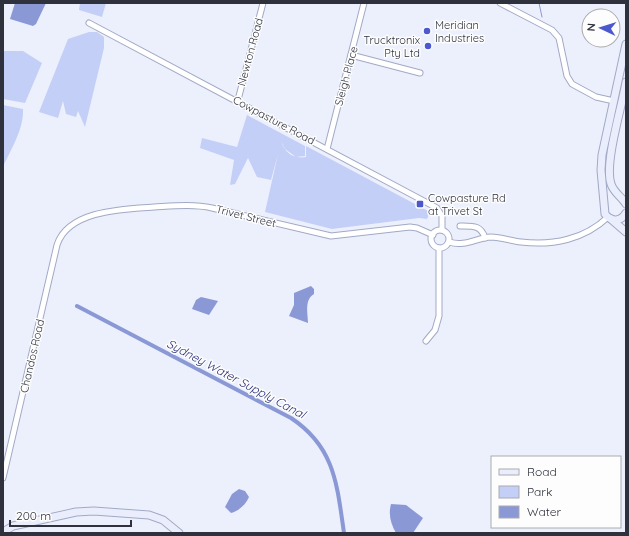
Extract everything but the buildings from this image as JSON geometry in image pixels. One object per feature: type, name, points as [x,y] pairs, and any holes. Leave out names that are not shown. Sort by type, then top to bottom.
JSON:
[{"type":"main road","points":[[626,44],[602,163],[604,206],[609,218],[618,223],[626,232]]},
{"type":"main road","points":[[626,82],[609,166],[611,184],[626,204]]},
{"type":"main road","points":[[604,206],[610,198],[620,198]]},
{"type":"main road","points":[[609,218],[620,219],[626,213]]},
{"type":"main road","points":[[3,525],[13,526],[76,512],[94,511],[149,515],[163,520],[179,533]]},
{"type":"main road","points":[[3,532],[13,526]]},
{"type":"street","name":"Newton Road","points":[[238,100],[263,3]]},
{"type":"street","name":"Sleigh Place","points":[[327,149],[364,3]]},
{"type":"street","points":[[500,3],[552,30],[559,38],[567,76],[572,84],[596,97],[614,101]]},
{"type":"street","name":"Cowpasture Road","points":[[90,23],[238,100],[437,208],[442,216],[442,230]]},
{"type":"street","points":[[351,55],[420,73]]},
{"type":"street","name":"Trivet Street","points":[[62,234],[75,224],[107,211],[188,205],[212,208],[331,236],[410,227],[417,228],[433,235]]},
{"type":"street","points":[[449,242],[464,244],[485,238],[499,238],[528,243],[558,241],[587,233],[609,218]]},
{"type":"street","points":[[460,226],[479,228],[483,231],[485,238]]},
{"type":"street","points":[[442,230],[449,236],[449,242],[445,246],[439,248],[432,243],[433,235],[437,231],[442,230]]},
{"type":"street","name":"Chandos Road","points":[[3,478],[57,245],[62,234]]},
{"type":"street","points":[[426,341],[435,330],[439,316],[439,248]]},
{"type":"green space","points":[[80,3],[106,3],[102,17],[79,10]]},
{"type":"green space","points":[[89,32],[97,32],[104,37],[104,48],[85,127],[78,111],[76,117],[66,114],[63,101],[58,118],[39,112],[68,39]]},
{"type":"green space","points":[[3,51],[23,51],[42,63],[25,103],[3,99]]},
{"type":"green space","points":[[3,105],[23,109],[23,116],[19,131],[3,167]]},
{"type":"green space","points":[[247,115],[305,146],[305,156],[297,157],[306,157],[306,146],[430,212],[427,219],[419,218],[332,229],[265,212],[278,154],[271,180],[257,177],[248,158],[235,184],[230,185],[234,160],[200,148],[202,138],[237,147]]},
{"type":"water","points":[[15,3],[46,3],[36,24],[33,26],[10,19]]},
{"type":"water","points":[[311,286],[314,289],[314,294],[308,303],[308,323],[289,316],[294,305],[294,293]]},
{"type":"water","points":[[201,297],[218,301],[209,315],[192,309],[196,300]]},
{"type":"water","points":[[239,489],[245,491],[249,497],[242,507],[231,513],[225,507],[232,494]]},
{"type":"water","points":[[391,504],[406,505],[423,518],[413,533],[396,533],[390,519]]},
{"type":"waterway","points":[[539,3],[542,17]]},
{"type":"waterway","name":"Sydney Water Supply Canal","points":[[77,306],[291,418],[306,429],[317,441],[331,468],[336,483],[344,533]]},
{"type":"place","name":"Meridian Industries","points":[[427,31]]},
{"type":"place","name":"Trucktronix Pty Ltd","points":[[428,46]]},
{"type":"place","name":"Cowpasture Rd at Trivet St","points":[[420,204]]}]
